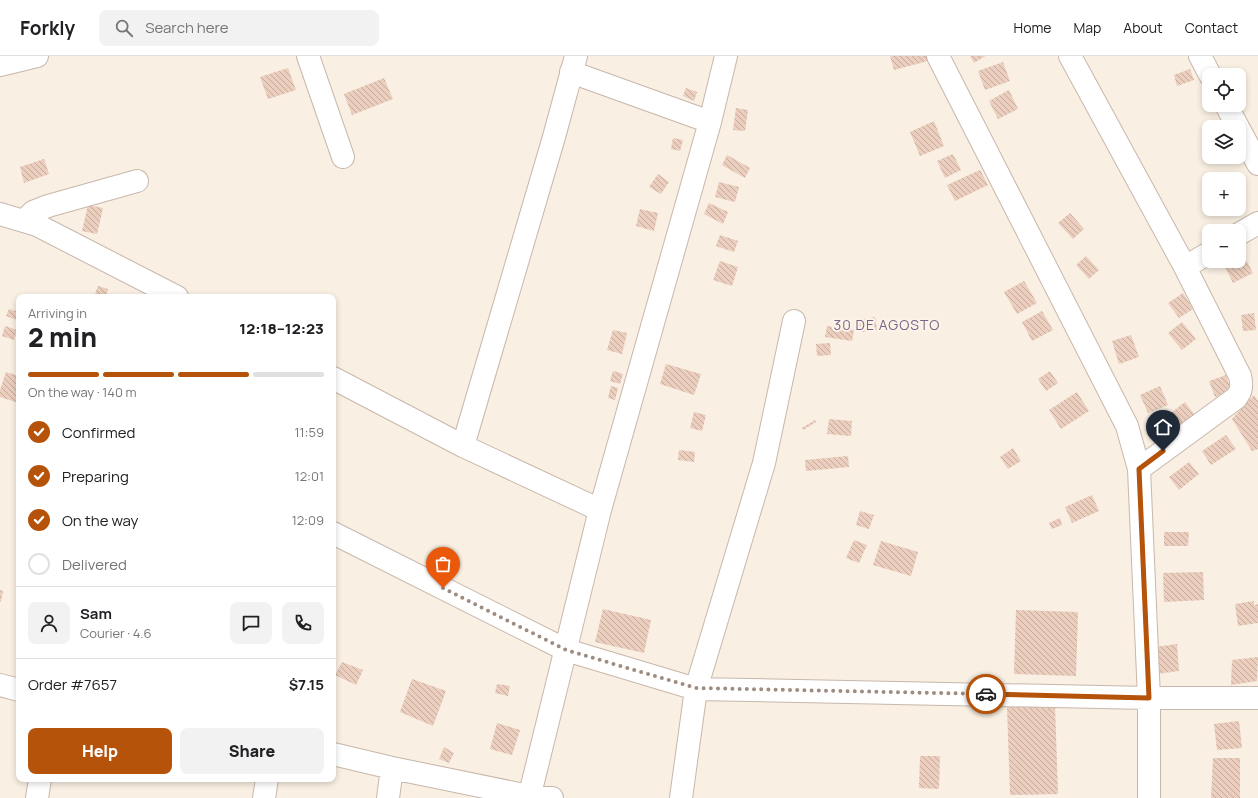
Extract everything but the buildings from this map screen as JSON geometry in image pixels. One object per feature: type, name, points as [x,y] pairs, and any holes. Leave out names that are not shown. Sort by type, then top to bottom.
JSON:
[{"type":"street","points":[[0,65],[37,56]]},
{"type":"street","points":[[308,56],[343,157]]},
{"type":"street","points":[[529,797],[600,510],[710,122],[726,56]]},
{"type":"street","points":[[938,56],[1127,426],[1139,469],[1149,698],[1149,798]]},
{"type":"street","points":[[1070,56],[1185,268],[1240,376],[1242,388],[1236,398],[1139,469]]},
{"type":"street","points":[[1200,56],[1206,68]]},
{"type":"street","points":[[463,446],[554,137],[573,64],[710,122]]},
{"type":"street","points":[[1246,142],[1258,164]]},
{"type":"street","points":[[26,221],[30,214],[48,206],[137,181]]},
{"type":"street","points":[[0,215],[38,225],[171,294]]},
{"type":"street","points":[[1246,230],[1258,223]]},
{"type":"street","points":[[1185,268],[1202,257]]},
{"type":"street","points":[[681,798],[696,688],[764,464],[794,321]]},
{"type":"street","points":[[336,380],[463,446],[600,510]]},
{"type":"street","points":[[336,535],[566,650],[696,688],[1149,698],[1258,698]]},
{"type":"street","points":[[0,685],[16,689]]},
{"type":"street","points":[[336,755],[529,797],[552,798]]},
{"type":"street","points":[[388,798],[392,768]]},
{"type":"street","points":[[37,798],[40,782]]},
{"type":"street","points":[[264,798],[267,782]]},
{"type":"way so far","points":[[443,588],[566,650],[696,688],[986,694]]},
{"type":"district","name":"30 DE AGOSTO","points":[[887,324]]},
{"type":"route","points":[[986,694],[1149,698],[1139,469],[1163,451]]}]
